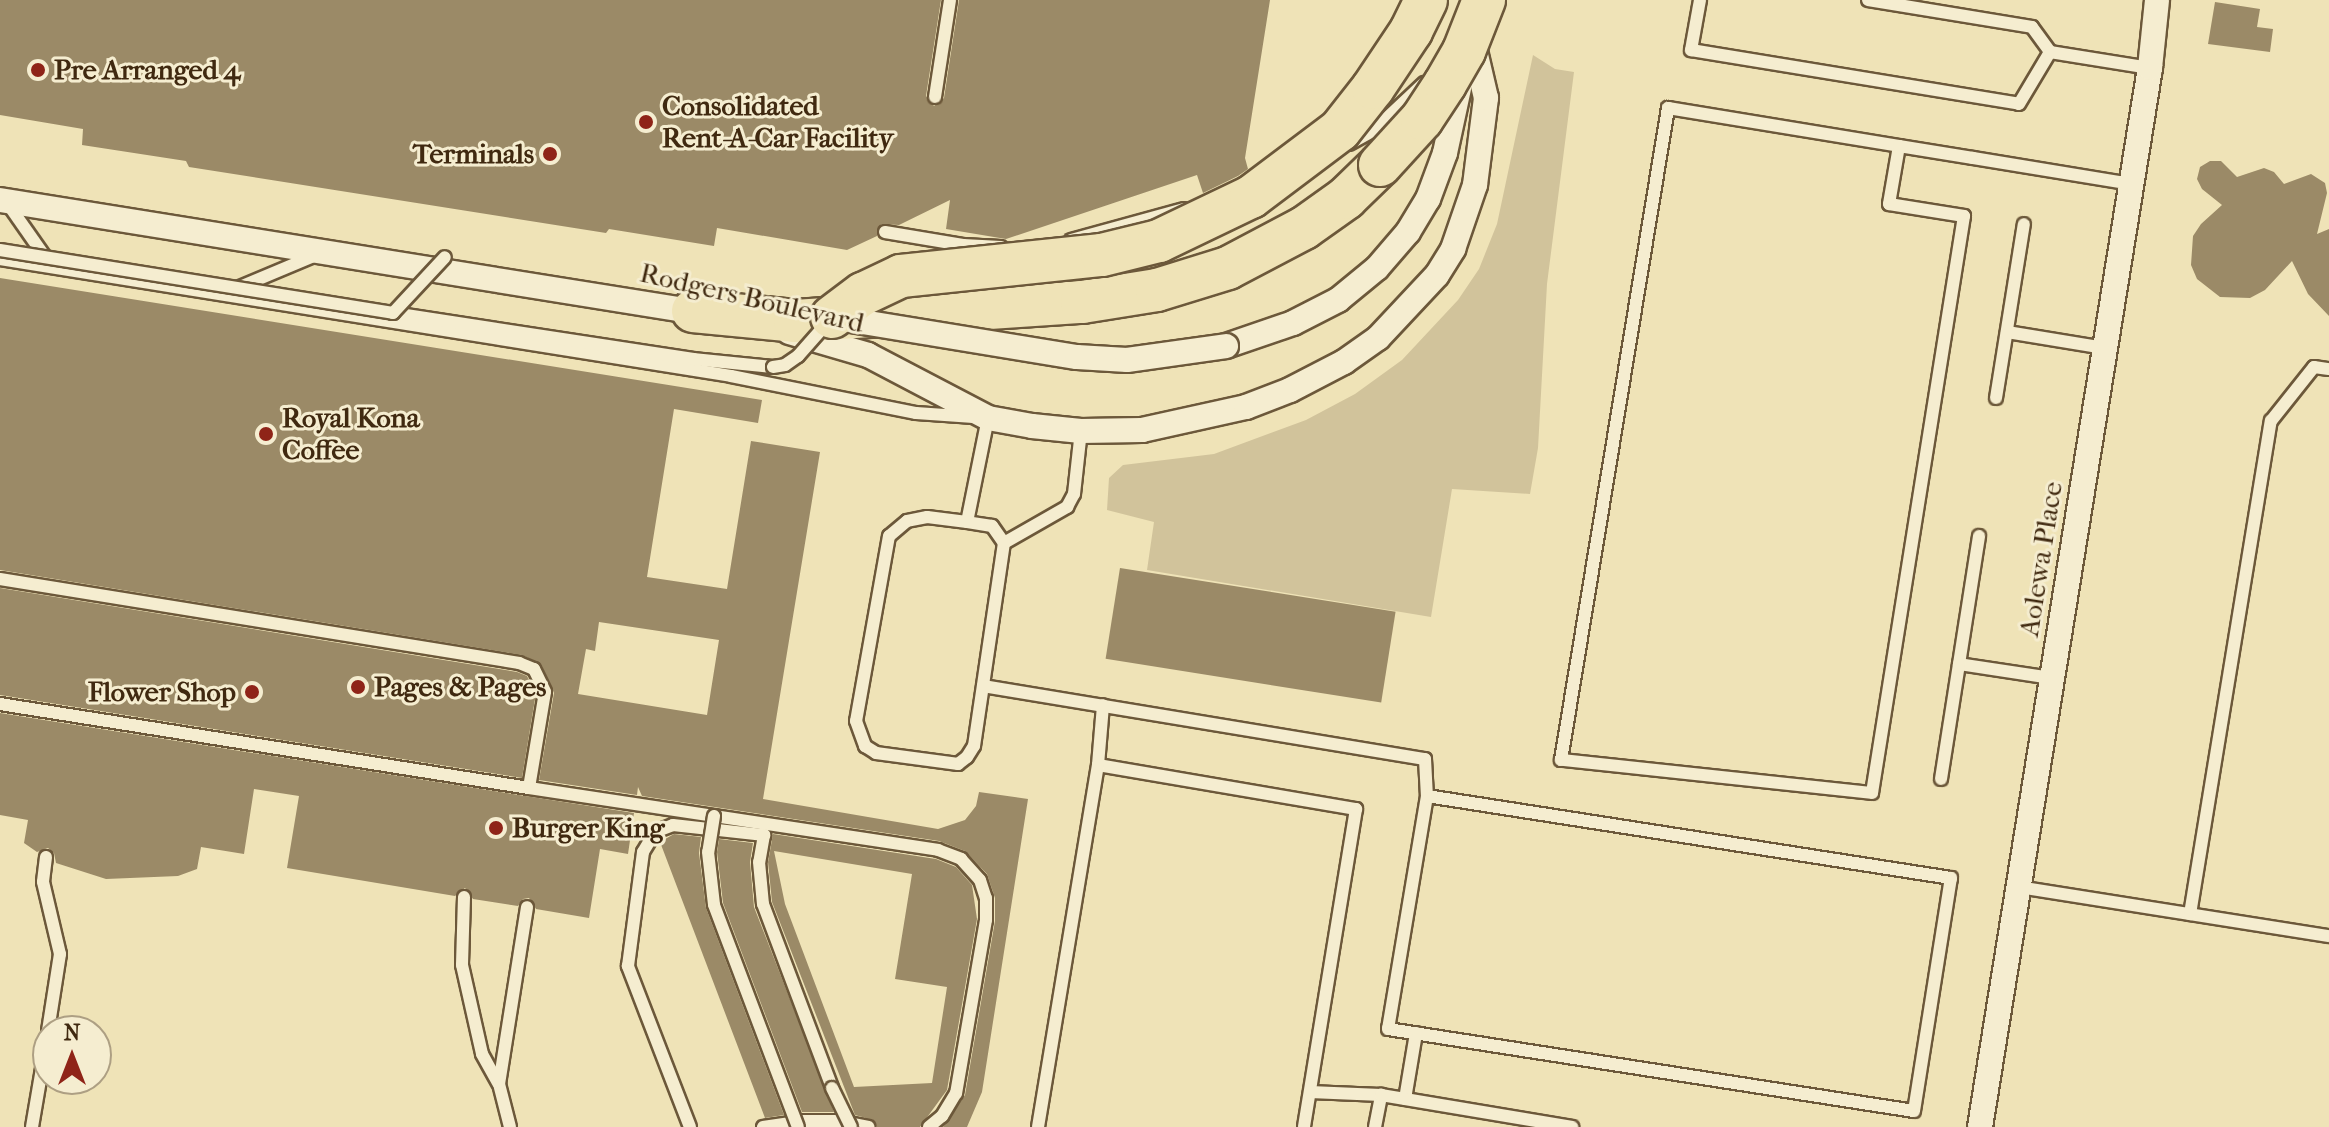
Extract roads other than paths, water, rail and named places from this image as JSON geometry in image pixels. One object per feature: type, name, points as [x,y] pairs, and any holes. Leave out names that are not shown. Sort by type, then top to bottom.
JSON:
[{"type":"highway","points":[[832,317],[863,294],[901,276],[1102,255],[1159,241],[1251,197],[1340,130],[1411,31],[1426,0]]},
{"type":"highway","points":[[693,311],[795,321],[1082,302],[1157,290],[1228,268],[1304,228],[1346,198],[1422,119],[1464,51],[1477,17]]},
{"type":"street","name":"Rodgers Boulevard","points":[[2,197],[693,311],[780,330],[868,355],[988,418],[1081,431],[1142,430],[1246,407],[1344,362],[1405,313],[1437,275],[1453,249],[1475,185],[1486,98],[1476,0]]},
{"type":"street","name":"Aolewa Place","points":[[1980,1127],[2150,68],[2157,0]]},
{"type":"street","points":[[2,197],[445,257],[1077,357],[1127,360],[1226,346],[1293,323],[1338,300],[1377,268],[1408,232],[1428,199],[1445,153],[1477,17]]},
{"type":"lane","points":[[935,97],[950,0]]},
{"type":"lane","points":[[1700,0],[1691,50],[2019,104],[2050,52]]},
{"type":"lane","points":[[1868,0],[2032,27],[2050,52],[2150,68]]},
{"type":"lane","points":[[1439,67],[1477,17]]},
{"type":"lane","points":[[1053,242],[1275,185],[1374,130],[1429,78]]},
{"type":"lane","points":[[1899,146],[1889,204],[1964,216],[1872,793],[1561,760],[1668,108],[2131,184]]},
{"type":"lane","points":[[2,197],[53,268]]},
{"type":"lane","points":[[1996,398],[2024,224]]},
{"type":"lane","points":[[885,232],[963,245],[1011,246]]},
{"type":"lane","points":[[0,250],[756,367],[785,365],[798,356],[832,317]]},
{"type":"lane","points":[[221,295],[323,252]]},
{"type":"lane","points":[[393,313],[445,257]]},
{"type":"lane","points":[[0,259],[731,376],[916,413],[988,418],[967,522]]},
{"type":"lane","points":[[2007,332],[2105,348]]},
{"type":"lane","points":[[2190,914],[2271,421],[2314,367],[2329,369]]},
{"type":"lane","points":[[1004,543],[1067,507],[1074,494],[1081,431]]},
{"type":"lane","points":[[927,517],[992,526],[1004,543],[974,746],[958,764],[876,753],[865,746],[858,734],[861,692],[889,536],[907,521],[927,517]]},
{"type":"lane","points":[[1941,779],[1979,536]]},
{"type":"lane","points":[[0,579],[519,663],[534,669],[545,692],[529,788]]},
{"type":"lane","points":[[1959,664],[2052,678]]},
{"type":"lane","points":[[983,686],[1425,759],[1427,796],[1388,1029],[1914,1111],[1951,878],[1427,796]]},
{"type":"lane","points":[[0,704],[938,850],[961,859],[974,870],[986,898],[986,920],[960,1075],[949,1106],[929,1127]]},
{"type":"lane","points":[[1038,1127],[1098,765],[1103,705]]},
{"type":"lane","points":[[1098,765],[1356,809],[1304,1127]]},
{"type":"lane","points":[[714,816],[708,852],[714,905],[798,1127]]},
{"type":"lane","points":[[690,1127],[628,966],[643,852],[655,832],[673,825],[764,835],[759,862],[760,896],[841,1111],[851,1127]]},
{"type":"lane","points":[[46,857],[43,882],[60,954],[51,1015]]},
{"type":"lane","points":[[2019,887],[2329,936]]},
{"type":"lane","points":[[464,897],[462,965],[482,1054],[499,1084],[510,1127]]},
{"type":"lane","points":[[499,1084],[527,907]]},
{"type":"lane","points":[[1405,1099],[1416,1033]]},
{"type":"lane","points":[[1310,1092],[1381,1095],[1572,1127]]},
{"type":"lane","points":[[32,1127],[37,1095]]},
{"type":"lane","points":[[1375,1127],[1381,1095]]},
{"type":"lane","points":[[763,1127],[838,1121],[868,1127]]},
{"type":"place","name":"Pre Arranged 4","points":[[38,70]]},
{"type":"place","name":"Consolidated Rent-A-Car Facility","points":[[646,122]]},
{"type":"place","name":"Terminals","points":[[550,154]]},
{"type":"place","name":"Royal Kona Coffee","points":[[266,434]]},
{"type":"place","name":"Pages & Pages","points":[[358,687]]},
{"type":"place","name":"Flower Shop","points":[[252,692]]},
{"type":"place","name":"Burger King","points":[[496,828]]}]
